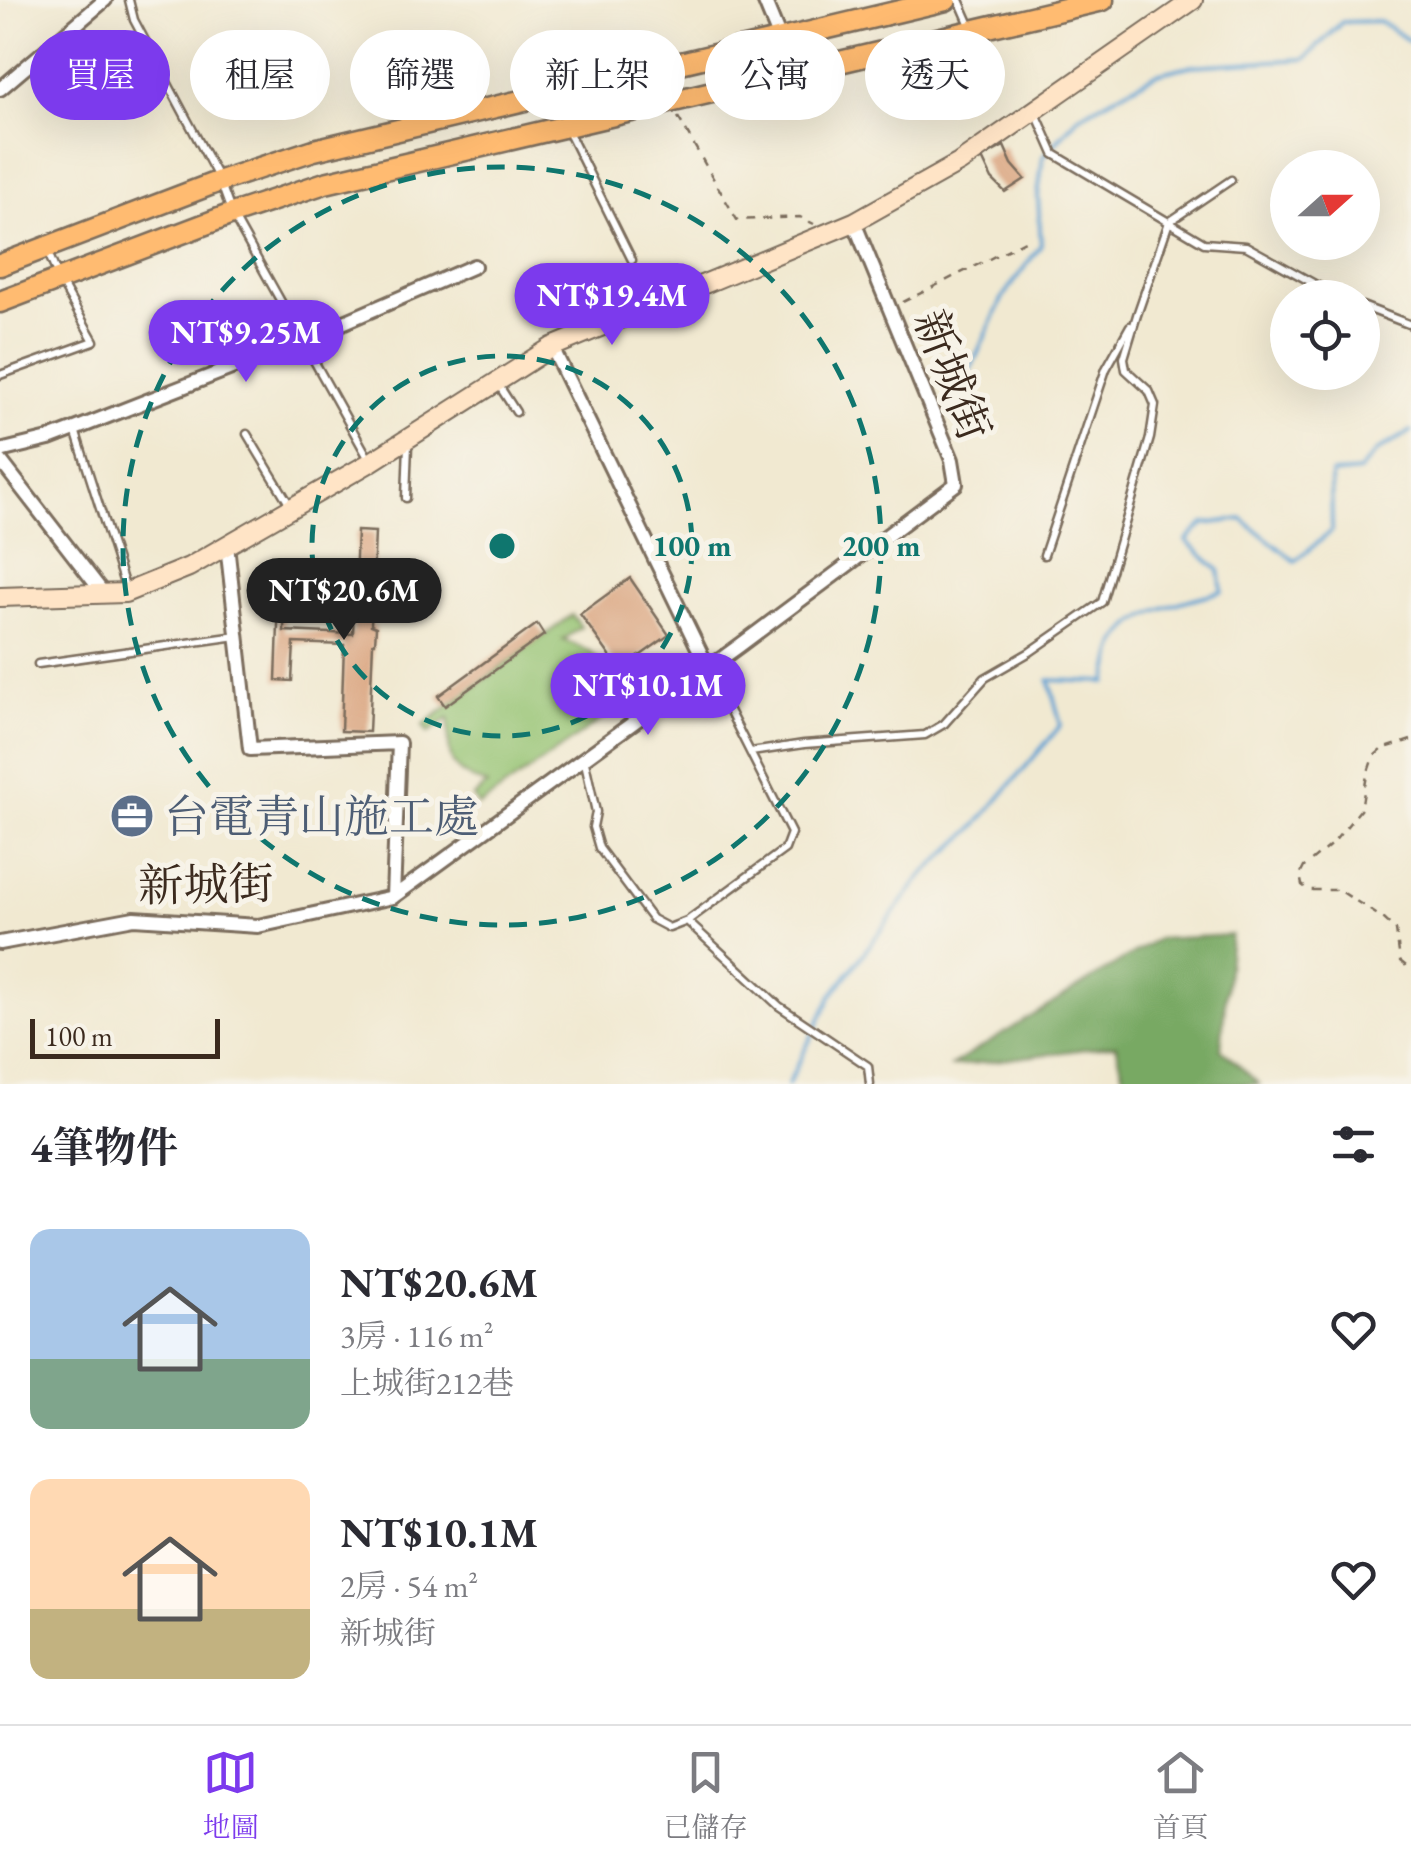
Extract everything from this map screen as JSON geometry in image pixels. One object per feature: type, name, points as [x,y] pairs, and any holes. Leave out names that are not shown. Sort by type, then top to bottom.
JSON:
[{"type":"main road","points":[[818,30],[946,0]]},
{"type":"main road","points":[[977,30],[1102,0]]},
{"type":"main road","points":[[0,265],[220,181],[314,150],[705,57]]},
{"type":"main road","points":[[0,302],[232,214],[325,184],[592,120]]},
{"type":"street","points":[[0,89],[104,0]]},
{"type":"street","points":[[764,0],[776,30]]},
{"type":"street","points":[[0,597],[125,592],[189,568],[371,462],[552,347],[854,222],[959,163],[1193,0]]},
{"type":"street","name":"新城街","points":[[0,942],[134,918],[258,926],[393,897],[956,484],[952,460],[854,222]]},
{"type":"street","points":[[0,451],[75,429],[302,340],[474,266]]},
{"type":"street","points":[[552,347],[708,668]]},
{"type":"street","points":[[0,460],[103,593]]},
{"type":"street","points":[[227,545],[250,749],[399,742],[393,897]]},
{"type":"lane","points":[[130,0],[134,20],[220,181],[232,214],[371,462]]},
{"type":"lane","points":[[960,0],[973,30]]},
{"type":"lane","points":[[1035,110],[1054,154],[1204,242],[1246,246],[1307,280]]},
{"type":"lane","points":[[565,126],[632,260]]},
{"type":"lane","points":[[751,752],[925,734],[944,724],[985,678],[1102,602],[1150,438],[1155,406],[1150,392],[1126,370],[1124,358],[1169,222],[1231,180]]},
{"type":"lane","points":[[0,376],[94,340],[46,248]]},
{"type":"lane","points":[[1380,313],[1411,325]]},
{"type":"lane","points":[[1044,555],[1106,370],[1137,316]]},
{"type":"lane","points":[[496,382],[516,412]]},
{"type":"lane","points":[[75,429],[125,592]]},
{"type":"lane","points":[[248,434],[292,508]]},
{"type":"lane","points":[[406,498],[408,438]]},
{"type":"lane","points":[[38,664],[237,636]]},
{"type":"lane","points":[[584,758],[599,848],[652,919],[669,928],[687,921],[785,849],[791,833],[708,668]]},
{"type":"lane","points":[[687,921],[779,1006],[868,1066],[870,1084]]},
{"type":"path","points":[[679,120],[738,220],[800,217],[830,231]]},
{"type":"path","points":[[890,308],[1027,240]]},
{"type":"path","points":[[1411,740],[1382,749],[1374,757],[1361,810],[1300,875],[1308,890],[1340,890],[1384,919],[1396,930],[1400,961],[1411,970]]},
{"type":"green space","points":[[572,615],[581,627],[563,640],[589,651],[598,660],[607,699],[638,677],[646,688],[479,806],[473,797],[487,785],[464,774],[453,762],[449,718],[428,733],[423,725]]},
{"type":"green space","points":[[1231,935],[1221,1049],[1259,1084],[1126,1084],[1116,1045],[949,1067],[1157,939]]},
{"type":"building","points":[[1004,146],[1025,179],[1005,192],[992,179],[982,158]]},
{"type":"building","points":[[357,531],[375,532],[371,625],[376,627],[369,732],[341,731],[344,645],[294,643],[292,681],[276,680],[279,597],[285,597],[284,631],[353,634]]},
{"type":"building","points":[[630,578],[669,635],[620,670],[580,614]]},
{"type":"building","points":[[537,624],[544,635],[445,706],[438,696]]},
{"type":"waterway","points":[[959,395],[1003,297],[1041,245],[1038,196],[1043,157],[1079,116],[1156,74],[1190,66],[1305,59],[1342,22],[1379,21],[1411,42]]},
{"type":"waterway","points":[[788,1084],[832,995],[922,876],[974,828],[1061,725],[1049,680],[1107,682],[1117,643],[1137,622],[1164,608],[1222,591],[1219,570],[1186,541],[1204,524],[1242,519],[1295,561],[1332,531],[1331,474],[1359,471],[1377,451],[1411,431]]},
{"type":"place","name":"台電青山施工處","points":[[132,816]]}]
